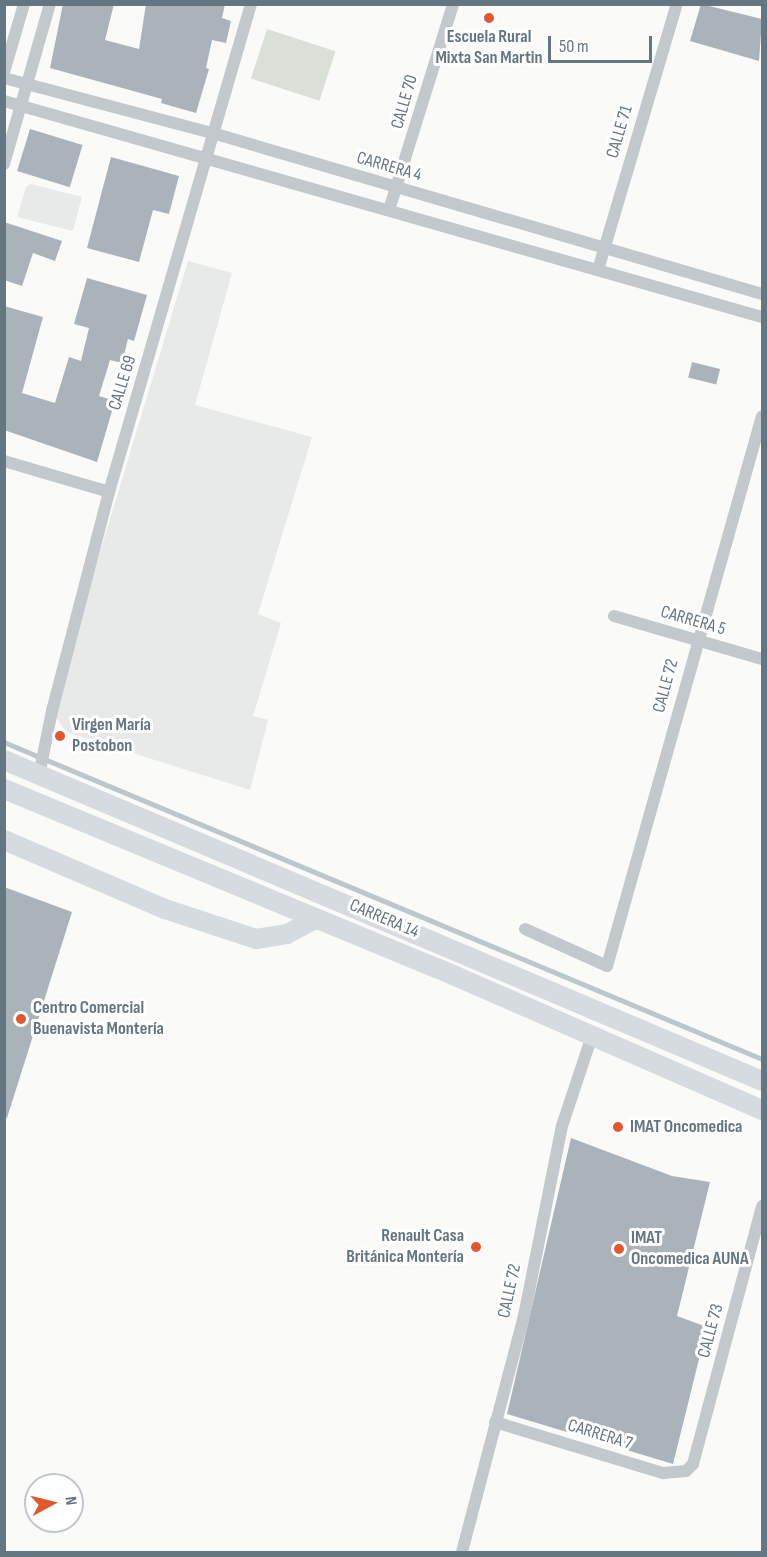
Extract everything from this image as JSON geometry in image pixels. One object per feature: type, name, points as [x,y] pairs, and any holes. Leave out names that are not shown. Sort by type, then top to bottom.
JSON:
[{"type":"main road","name":"CARRERA 14","points":[[4,760],[41,767],[762,1081]]},
{"type":"main road","name":"CARRERA 14","points":[[4,789],[592,1036],[762,1110]]},
{"type":"main road","points":[[4,840],[165,909],[256,939],[287,934],[315,919]]},
{"type":"street","points":[[4,72],[24,4]]},
{"type":"street","points":[[4,164],[51,4]]},
{"type":"street","name":"CALLE 69","points":[[41,767],[109,492],[216,134],[251,4]]},
{"type":"street","name":"CALLE 70","points":[[389,210],[398,188],[453,4]]},
{"type":"street","name":"CALLE 71","points":[[598,270],[676,4]]},
{"type":"street","name":"CARRERA 4","points":[[4,78],[28,82],[216,134],[762,294]]},
{"type":"street","points":[[4,101],[762,317]]},
{"type":"street","points":[[704,300],[707,277]]},
{"type":"street","name":"CALLE 72","points":[[525,929],[607,966],[696,641],[762,416]]},
{"type":"street","points":[[4,461],[109,492]]},
{"type":"street","name":"CARRERA 5","points":[[614,616],[762,659]]},
{"type":"street","name":"CALLE 72","points":[[462,1552],[524,1316],[562,1126],[592,1036]]},
{"type":"street","name":"CALLE 73","points":[[693,1464],[762,1206]]},
{"type":"street","name":"CARRERA 7","points":[[495,1422],[663,1473],[677,1474],[693,1464]]},
{"type":"shaded area","points":[[267,29],[335,51],[319,101],[251,78]]},
{"type":"shaded area","points":[[31,184],[82,197],[73,231],[17,217],[26,187]]},
{"type":"shaded area","points":[[188,261],[232,273],[195,405],[312,437],[258,614],[281,623],[253,716],[268,720],[250,790],[66,732],[52,711]]},
{"type":"building","points":[[63,4],[114,4],[105,40],[139,49],[146,4],[225,4],[222,18],[231,21],[226,43],[212,40],[206,68],[209,69],[196,113],[161,103],[162,99],[50,68]]},
{"type":"building","points":[[701,4],[762,19],[759,61],[690,41]]},
{"type":"building","points":[[30,129],[83,145],[70,187],[17,171]]},
{"type":"building","points":[[111,157],[179,176],[169,214],[153,210],[139,262],[87,248]]},
{"type":"building","points":[[4,222],[62,241],[55,261],[33,253],[22,286],[4,280]]},
{"type":"building","points":[[87,278],[147,295],[134,341],[128,339],[122,363],[110,360],[99,396],[115,401],[97,462],[4,430],[4,306],[43,317],[22,393],[55,403],[69,357],[81,361],[89,328],[74,324]]},
{"type":"building","points":[[692,362],[720,369],[716,385],[688,378]]},
{"type":"building","name":"Centro Comercial Buenavista Montería","points":[[4,887],[72,912],[7,1118],[4,1117]]},
{"type":"building","name":"IMAT Oncomedica AUNA","points":[[571,1138],[672,1176],[710,1182],[677,1316],[707,1327],[673,1464],[507,1414]]},
{"type":"waterway","points":[[4,742],[762,1059]]},
{"type":"place","name":"Escuela Rural Mixta San Martin","points":[[489,18]]},
{"type":"place","name":"Virgen María Postobon","points":[[60,736]]},
{"type":"place","name":"Centro Comercial Buenavista Montería","points":[[21,1019]]},
{"type":"place","name":"IMAT Oncomedica","points":[[618,1127]]},
{"type":"place","name":"Renault Casa Británica Montería","points":[[476,1247]]},
{"type":"place","name":"IMAT Oncomedica AUNA","points":[[619,1249]]}]
